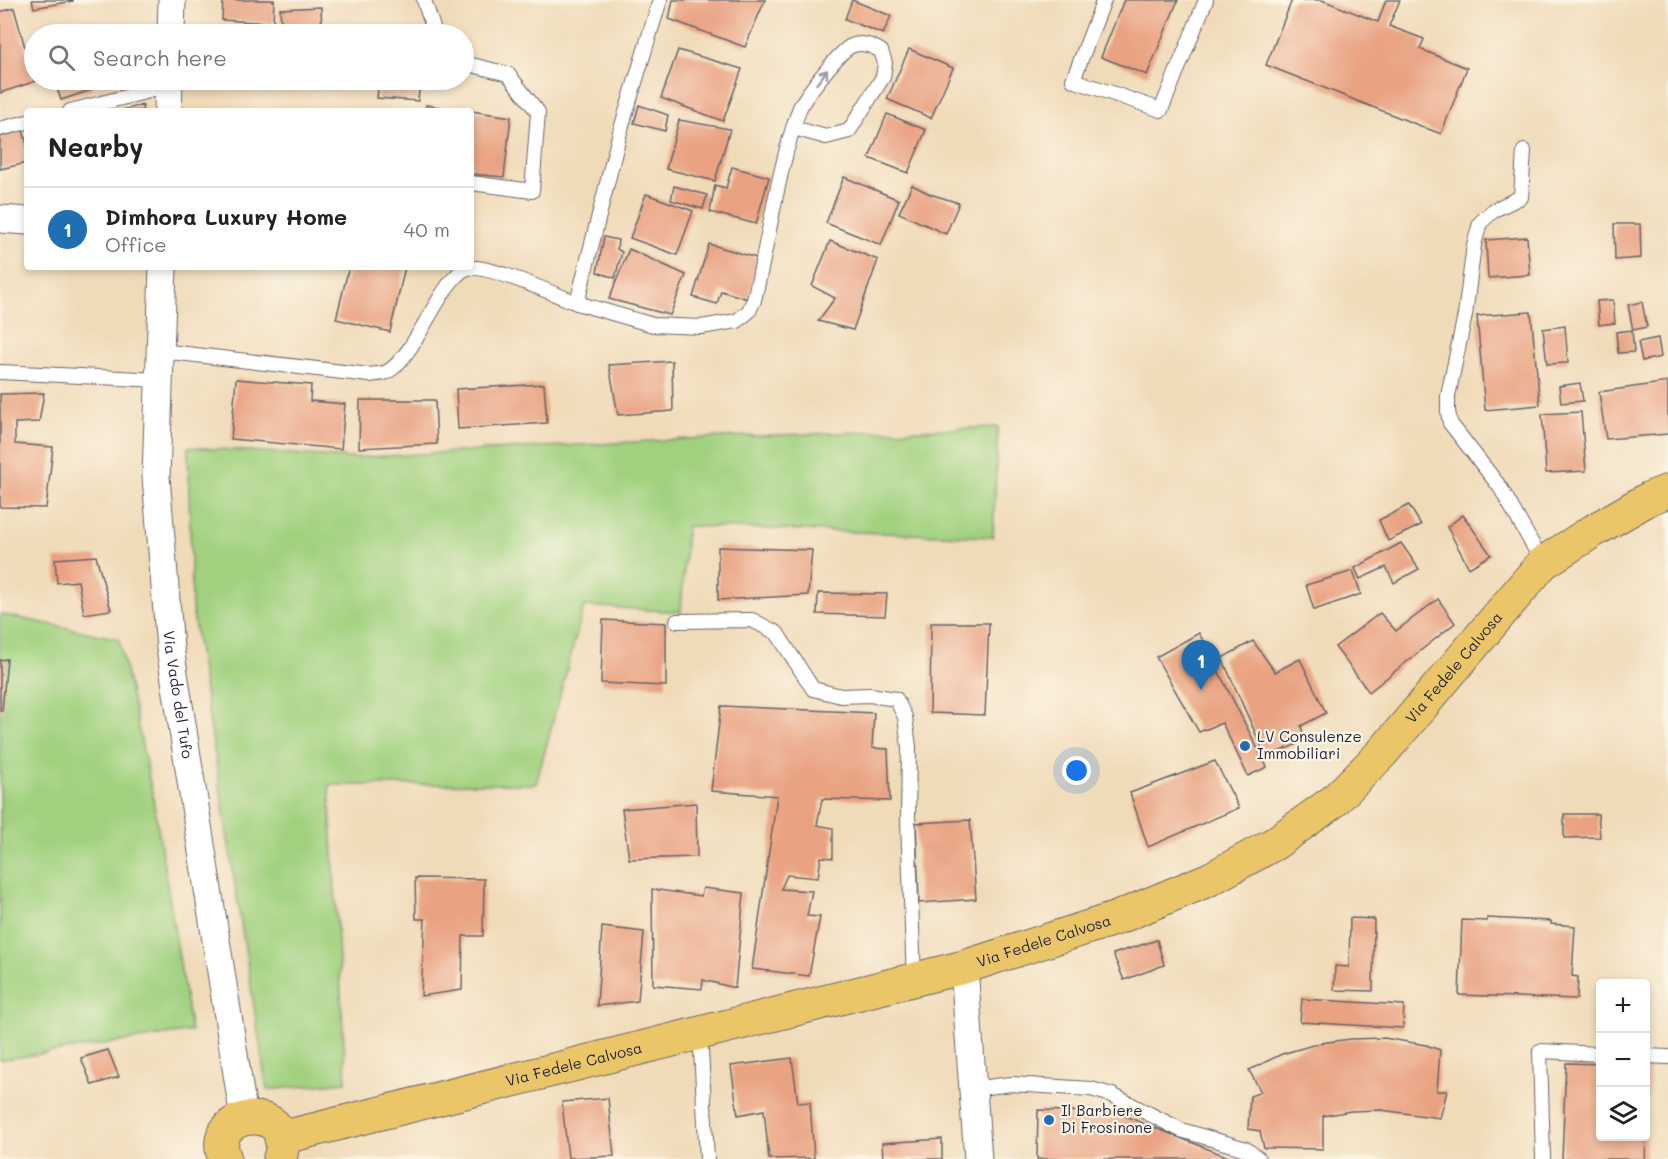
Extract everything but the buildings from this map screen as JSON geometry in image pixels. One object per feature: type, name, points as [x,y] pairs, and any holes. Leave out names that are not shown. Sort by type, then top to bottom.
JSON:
[{"type":"main road","name":"Via Fedele Calvosa","points":[[280,1148],[700,1032],[964,967],[1117,918],[1210,879],[1274,844],[1334,801],[1382,753],[1543,563],[1650,498],[1668,491]]},
{"type":"main road","points":[[219,1158],[224,1137],[235,1122],[244,1118],[262,1118],[277,1129],[280,1148]]},
{"type":"street","points":[[171,24],[172,0]]},
{"type":"street","points":[[0,219],[24,221]]},
{"type":"street","name":"Via Vado del Tufo","points":[[164,270],[156,477],[170,648],[244,1118]]},
{"type":"street","points":[[964,967],[978,1159]]},
{"type":"lane","points":[[424,0],[432,24]]},
{"type":"lane","points":[[577,303],[620,132],[660,0]]},
{"type":"lane","points":[[1104,0],[1073,80],[1161,110],[1206,0]]},
{"type":"lane","points":[[474,269],[489,270],[577,303],[653,325],[701,327],[737,321],[749,311],[754,300],[787,150],[799,108],[824,74],[850,46],[867,43],[881,51],[885,63],[882,76],[849,131],[826,137],[794,128]]},
{"type":"lane","points":[[474,66],[508,74],[538,112],[531,191],[474,183]]},
{"type":"lane","points":[[86,108],[169,92]]},
{"type":"lane","points":[[0,129],[24,123]]},
{"type":"lane","points":[[1524,151],[1521,197],[1494,210],[1480,223],[1465,315],[1448,396],[1448,411],[1450,423],[1500,487],[1543,563]]},
{"type":"lane","points":[[161,351],[369,375],[387,373],[414,340],[453,279],[465,270]]},
{"type":"lane","points":[[0,372],[160,380]]},
{"type":"lane","points":[[677,621],[752,620],[777,633],[813,689],[840,696],[870,695],[896,699],[905,717],[909,747],[908,821],[914,980]]},
{"type":"lane","points":[[700,1032],[707,1159]]},
{"type":"lane","points":[[1543,1159],[1540,1051],[1596,1054]]},
{"type":"lane","points":[[1650,1056],[1668,1057]]},
{"type":"lane","points":[[972,1089],[1011,1084],[1091,1089],[1112,1095],[1180,1130],[1246,1149],[1259,1159]]},
{"type":"green space","points":[[998,427],[993,537],[687,526],[681,612],[584,606],[536,784],[329,785],[346,1082],[267,1090],[192,608],[188,447],[351,458],[723,437]]},
{"type":"green space","points":[[0,614],[119,639],[152,792],[191,1031],[0,1060]]},
{"type":"place","name":"Dimhora Luxury Home","points":[[1201,690]]},
{"type":"place","name":"LV Consulenze Immobiliari","points":[[1245,746]]},
{"type":"place","name":"Il Barbiere Di Frosinone","points":[[1049,1120]]}]
